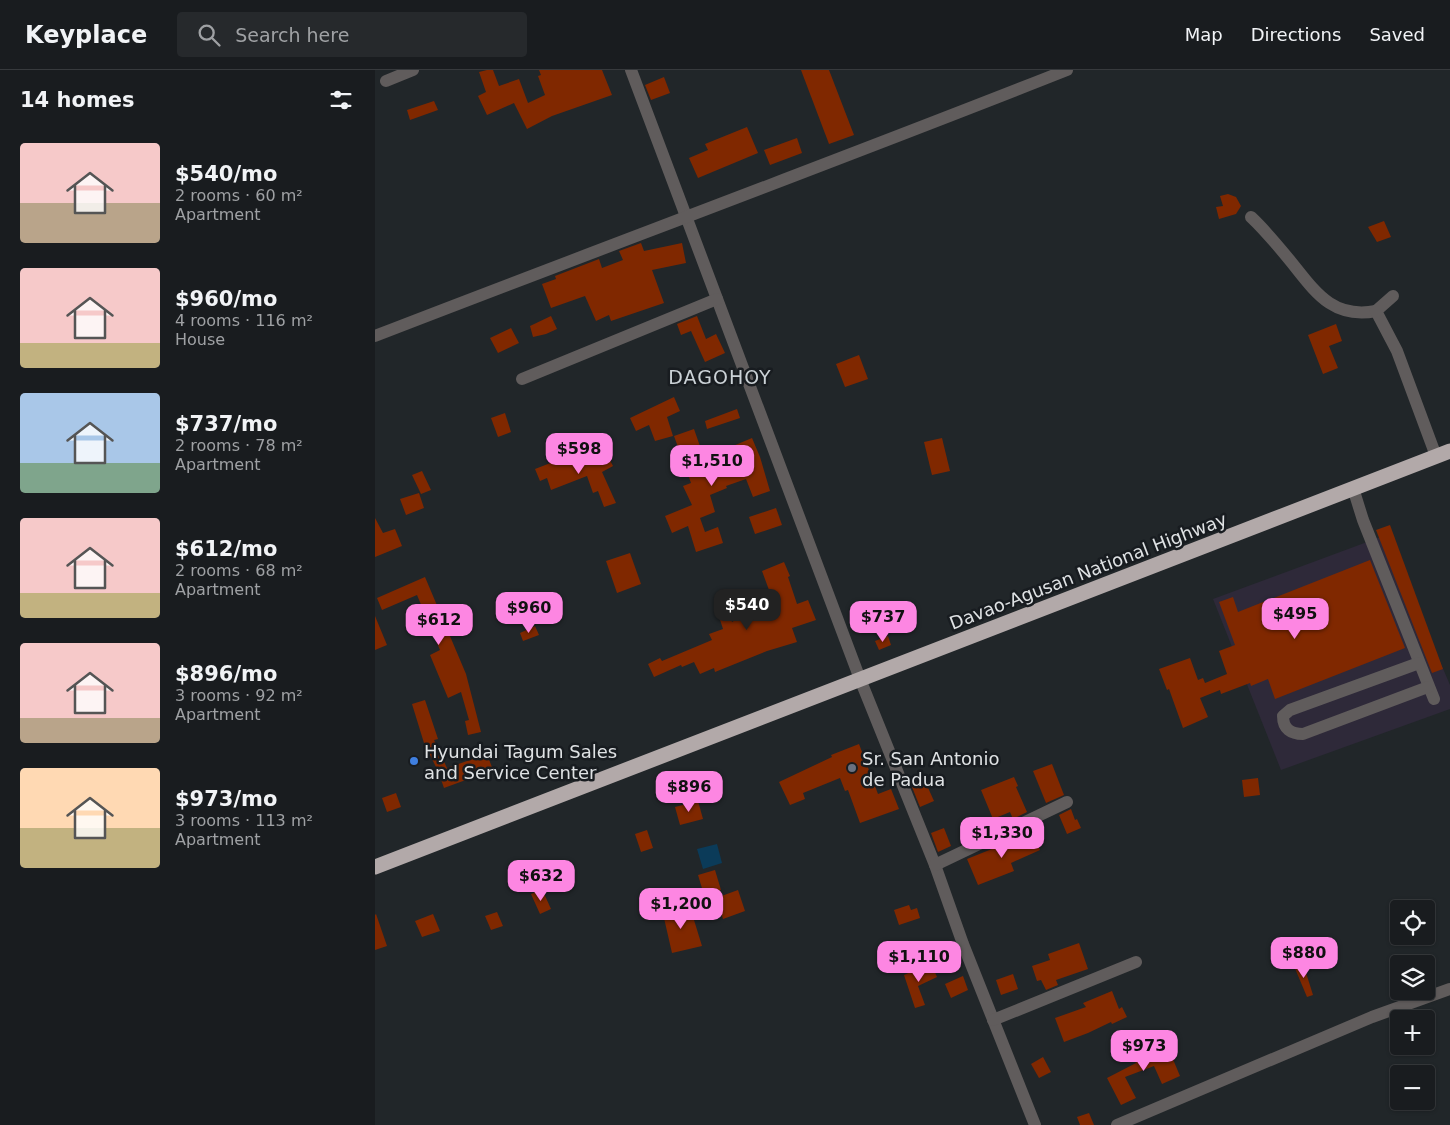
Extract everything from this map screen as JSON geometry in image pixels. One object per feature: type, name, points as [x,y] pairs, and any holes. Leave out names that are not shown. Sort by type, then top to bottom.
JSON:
[{"type":"highway","name":"Davao-Agusan National Highway","points":[[375,867],[1450,450]]},
{"type":"street","points":[[385,81],[413,70]]},
{"type":"street","points":[[631,70],[860,679],[935,865],[993,1020],[1035,1125]]},
{"type":"street","points":[[375,336],[687,215],[896,138],[1067,70]]},
{"type":"street","points":[[1251,216],[1313,290],[1326,302],[1350,312],[1362,314],[1376,311],[1393,296]]},
{"type":"street","points":[[522,379],[717,299]]},
{"type":"street","points":[[1376,311],[1397,351],[1435,456]]},
{"type":"street","points":[[1353,488],[1363,520],[1419,662],[1431,693],[1303,734],[1292,733],[1284,725],[1283,716],[1290,710],[1419,662]]},
{"type":"street","points":[[935,865],[1067,802]]},
{"type":"street","points":[[993,1020],[1136,962]]},
{"type":"street","points":[[1117,1125],[1373,1017],[1450,989]]},
{"type":"shaded area","points":[[1386,535],[1450,685],[1450,709],[1281,770],[1213,599]]},
{"type":"shaded area","points":[[717,844],[722,863],[703,869],[697,849]]},
{"type":"building","points":[[493,70],[499,86],[519,79],[528,103],[545,95],[538,76],[541,75],[539,70],[602,70],[612,95],[552,116],[527,129],[514,103],[487,115],[478,96],[486,92],[479,72]]},
{"type":"building","points":[[801,70],[829,70],[854,135],[829,144]]},
{"type":"building","points":[[664,77],[670,93],[651,100],[645,85]]},
{"type":"building","points":[[434,101],[438,110],[410,120],[407,110]]},
{"type":"building","points":[[747,127],[758,153],[698,178],[689,158],[708,150],[705,144]]},
{"type":"building","points":[[797,138],[802,153],[770,165],[764,150]]},
{"type":"building","points":[[1228,194],[1236,197],[1241,206],[1236,214],[1219,219],[1216,207],[1223,206],[1220,196]]},
{"type":"building","points":[[1384,221],[1391,237],[1377,242],[1368,227]]},
{"type":"building","points":[[641,243],[644,251],[682,243],[686,263],[652,270],[664,303],[611,321],[609,315],[596,321],[585,296],[551,308],[542,284],[556,279],[555,276],[599,259],[602,268],[623,260],[619,251]]},
{"type":"building","points":[[551,316],[557,329],[533,337],[530,326]]},
{"type":"building","points":[[697,316],[706,339],[716,334],[725,353],[705,362],[691,331],[681,335],[677,324]]},
{"type":"building","points":[[1336,324],[1342,341],[1329,346],[1338,368],[1323,374],[1308,335]]},
{"type":"building","points":[[511,328],[519,343],[498,353],[490,338]]},
{"type":"building","points":[[859,355],[868,379],[845,387],[836,364]]},
{"type":"building","points":[[674,397],[680,411],[667,417],[673,436],[655,441],[649,425],[636,431],[630,418]]},
{"type":"building","points":[[737,409],[740,418],[707,429],[705,421]]},
{"type":"building","points":[[505,413],[511,432],[498,437],[491,418]]},
{"type":"building","points":[[694,429],[710,475],[742,465],[733,446],[752,438],[770,491],[753,497],[746,479],[726,486],[727,488],[710,495],[715,512],[700,518],[705,532],[718,527],[723,543],[696,552],[688,526],[672,533],[665,516],[692,505],[683,486],[691,483],[674,436]]},
{"type":"building","points":[[942,438],[950,471],[932,475],[924,442]]},
{"type":"building","points":[[606,453],[613,466],[602,472],[616,503],[604,507],[598,491],[593,493],[587,476],[551,490],[547,478],[540,481],[535,469],[571,455],[576,468]]},
{"type":"building","points":[[422,471],[431,490],[421,494],[412,475]]},
{"type":"building","points":[[419,493],[424,508],[406,515],[400,499]]},
{"type":"building","points":[[776,508],[782,525],[755,534],[749,517]]},
{"type":"building","points":[[375,518],[383,533],[395,529],[402,546],[375,557]]},
{"type":"building","points":[[1390,525],[1443,669],[1432,673],[1376,530]]},
{"type":"building","points":[[630,553],[641,584],[617,593],[606,561]]},
{"type":"building","points":[[1370,560],[1405,648],[1275,699],[1268,679],[1251,686],[1250,683],[1221,694],[1220,690],[1200,698],[1208,717],[1183,728],[1169,689],[1167,690],[1159,669],[1190,658],[1198,680],[1203,678],[1205,683],[1227,674],[1219,651],[1235,645],[1219,602],[1233,597],[1238,612]]},
{"type":"building","points":[[784,562],[790,576],[788,577],[797,604],[808,600],[816,620],[792,628],[797,642],[767,651],[715,672],[714,668],[700,674],[694,662],[682,667],[681,665],[654,677],[648,664],[660,658],[662,661],[712,640],[709,634],[723,629],[716,607],[727,604],[732,622],[749,612],[752,618],[776,609],[762,571]]},
{"type":"building","points":[[425,577],[466,674],[481,732],[468,735],[465,721],[469,720],[461,692],[448,698],[430,655],[440,650],[417,595],[382,610],[377,598]]},
{"type":"building","points":[[375,616],[387,645],[375,650]]},
{"type":"building","points":[[535,626],[539,635],[523,641],[520,633]]},
{"type":"building","points":[[888,636],[891,645],[879,650],[875,641]]},
{"type":"building","points":[[425,700],[438,739],[434,740],[447,768],[487,754],[493,770],[444,788],[424,743],[412,704]]},
{"type":"building","points":[[859,744],[878,794],[891,789],[899,809],[860,823],[848,790],[845,791],[840,778],[803,793],[805,799],[790,805],[779,782],[832,757],[831,755]]},
{"type":"building","points":[[1052,764],[1064,795],[1046,803],[1033,771]]},
{"type":"building","points":[[1014,777],[1018,786],[1016,787],[1027,812],[1013,819],[1010,812],[993,819],[981,790]]},
{"type":"building","points":[[1258,778],[1260,795],[1244,797],[1242,780]]},
{"type":"building","points":[[925,781],[934,801],[920,807],[912,787]]},
{"type":"building","points":[[396,793],[401,807],[387,812],[382,798]]},
{"type":"building","points":[[698,801],[703,819],[680,825],[675,807]]},
{"type":"building","points":[[1071,809],[1075,820],[1077,819],[1081,828],[1067,834],[1059,815]]},
{"type":"building","points":[[944,828],[951,846],[938,852],[931,833]]},
{"type":"building","points":[[647,830],[653,848],[641,852],[635,834]]},
{"type":"building","points":[[1032,833],[1040,850],[1011,863],[1014,871],[978,885],[967,859]]},
{"type":"building","points":[[715,870],[721,890],[704,895],[698,875]]},
{"type":"building","points":[[542,889],[551,909],[540,914],[531,894]]},
{"type":"building","points":[[738,890],[745,911],[723,919],[716,898]]},
{"type":"building","points":[[909,905],[911,910],[917,908],[920,918],[899,925],[894,910]]},
{"type":"building","points":[[673,906],[675,915],[694,910],[696,919],[694,920],[702,946],[672,953],[664,918],[662,918],[659,909]]},
{"type":"building","points":[[497,912],[503,926],[491,930],[485,916]]},
{"type":"building","points":[[433,914],[440,931],[422,937],[415,921]]},
{"type":"building","points":[[375,915],[387,946],[375,950]]},
{"type":"building","points":[[1079,943],[1088,969],[1056,980],[1058,985],[1046,990],[1041,980],[1037,981],[1032,966],[1050,960],[1048,954]]},
{"type":"building","points":[[931,963],[937,977],[918,986],[925,1005],[915,1008],[904,975]]},
{"type":"building","points":[[1303,963],[1313,995],[1307,997],[1294,966]]},
{"type":"building","points":[[1013,974],[1018,989],[1001,995],[996,980]]},
{"type":"building","points":[[963,976],[968,990],[951,998],[945,984]]},
{"type":"building","points":[[1112,991],[1119,1009],[1122,1007],[1127,1017],[1064,1042],[1055,1018],[1086,1007],[1083,1003]]},
{"type":"building","points":[[1167,1045],[1180,1076],[1162,1084],[1154,1066],[1125,1077],[1136,1098],[1121,1105],[1107,1078],[1136,1063],[1134,1058]]},
{"type":"building","points":[[1043,1057],[1051,1072],[1039,1078],[1031,1064]]},
{"type":"building","points":[[1089,1113],[1094,1125],[1080,1125],[1077,1117]]},
{"type":"place","name":"Hyundai Tagum Sales and Service Center","points":[[414,761]]},
{"type":"place","name":"Sr. San Antonio de Padua","points":[[852,768]]},
{"type":"district","name":"DAGOHOY","points":[[720,377]]}]
